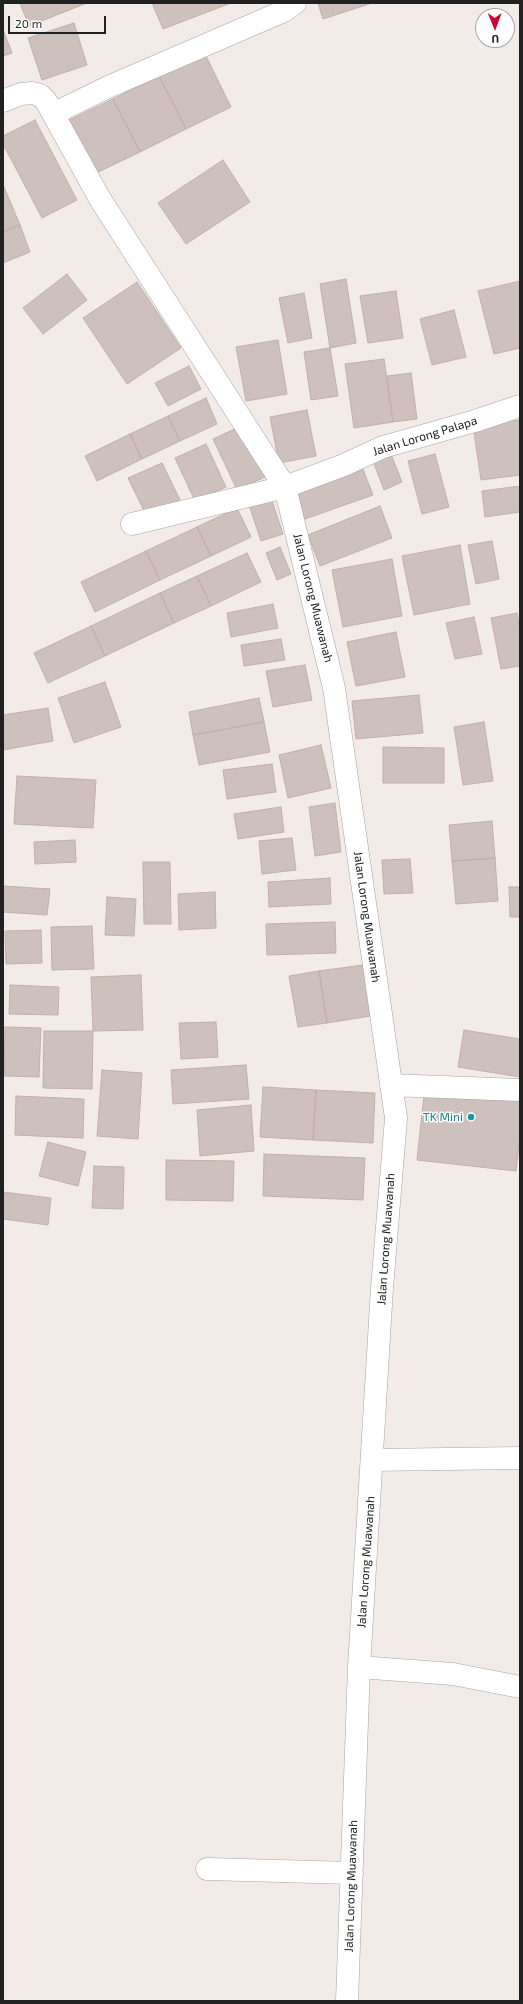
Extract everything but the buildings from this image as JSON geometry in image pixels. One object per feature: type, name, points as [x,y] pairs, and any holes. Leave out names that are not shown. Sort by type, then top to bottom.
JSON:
[{"type":"street","points":[[53,114],[108,87],[284,11],[295,3]]},
{"type":"street","name":"Jalan Lorong Muawanah","points":[[3,101],[26,93],[35,93],[46,101],[100,198],[285,487],[334,688],[396,1118],[382,1288],[359,1667],[347,2001]]},
{"type":"street","name":"Jalan Lorong Palapa","points":[[132,524],[285,487],[344,465],[383,447],[475,421],[520,406]]},
{"type":"street","points":[[391,1085],[520,1090]]},
{"type":"street","points":[[372,1460],[520,1458]]},
{"type":"street","points":[[359,1667],[453,1674],[520,1687]]},
{"type":"street","points":[[207,1869],[352,1873]]},
{"type":"place","name":"TK Mini","points":[[471,1117]]}]
